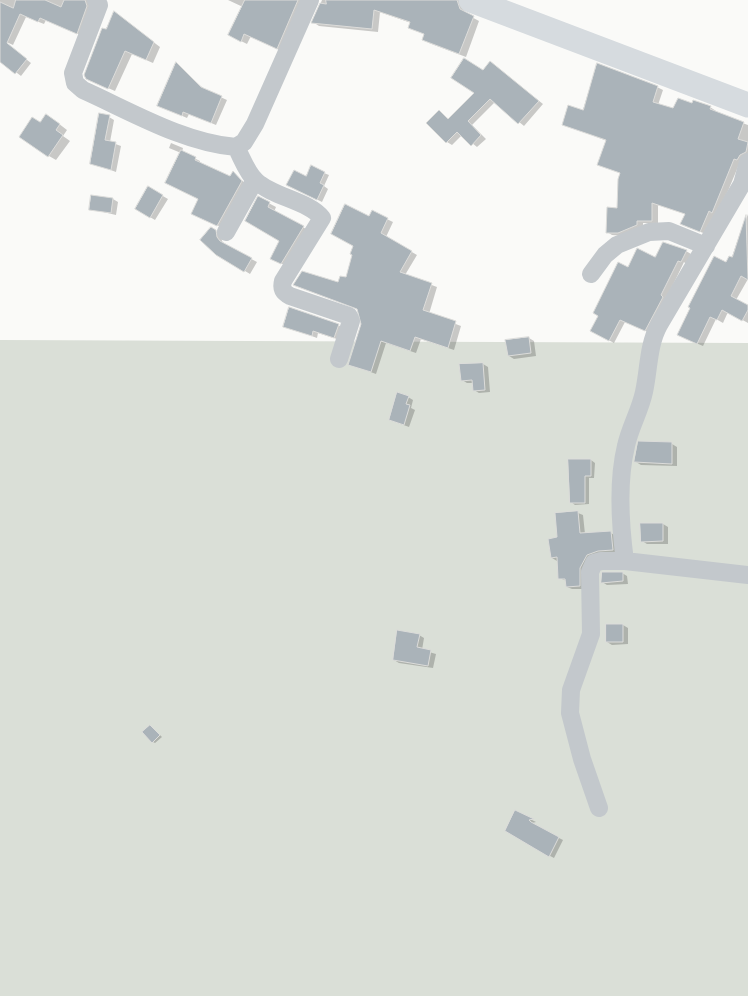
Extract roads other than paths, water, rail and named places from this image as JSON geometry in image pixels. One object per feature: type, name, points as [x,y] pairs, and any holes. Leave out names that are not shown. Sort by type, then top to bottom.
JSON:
[{"type":"street","points":[[96,0],[99,5],[72,73],[75,83],[83,90],[206,143],[236,147],[244,142],[255,124],[310,0]]},
{"type":"street","points":[[471,0],[748,105]]},
{"type":"street","points":[[236,147],[255,180],[265,188],[299,204],[322,218],[283,281],[282,287],[284,292],[290,296],[349,316],[351,321],[339,359]]},
{"type":"street","points":[[625,560],[620,493],[622,469],[625,447],[644,393],[652,342],[659,325],[742,184],[748,162]]},
{"type":"street","points":[[226,232],[255,180]]},
{"type":"street","points":[[591,274],[605,255],[617,245],[648,232],[669,231],[706,246]]},
{"type":"street","points":[[600,808],[572,726],[570,696],[591,634],[590,572],[594,563],[625,560],[748,575]]}]
